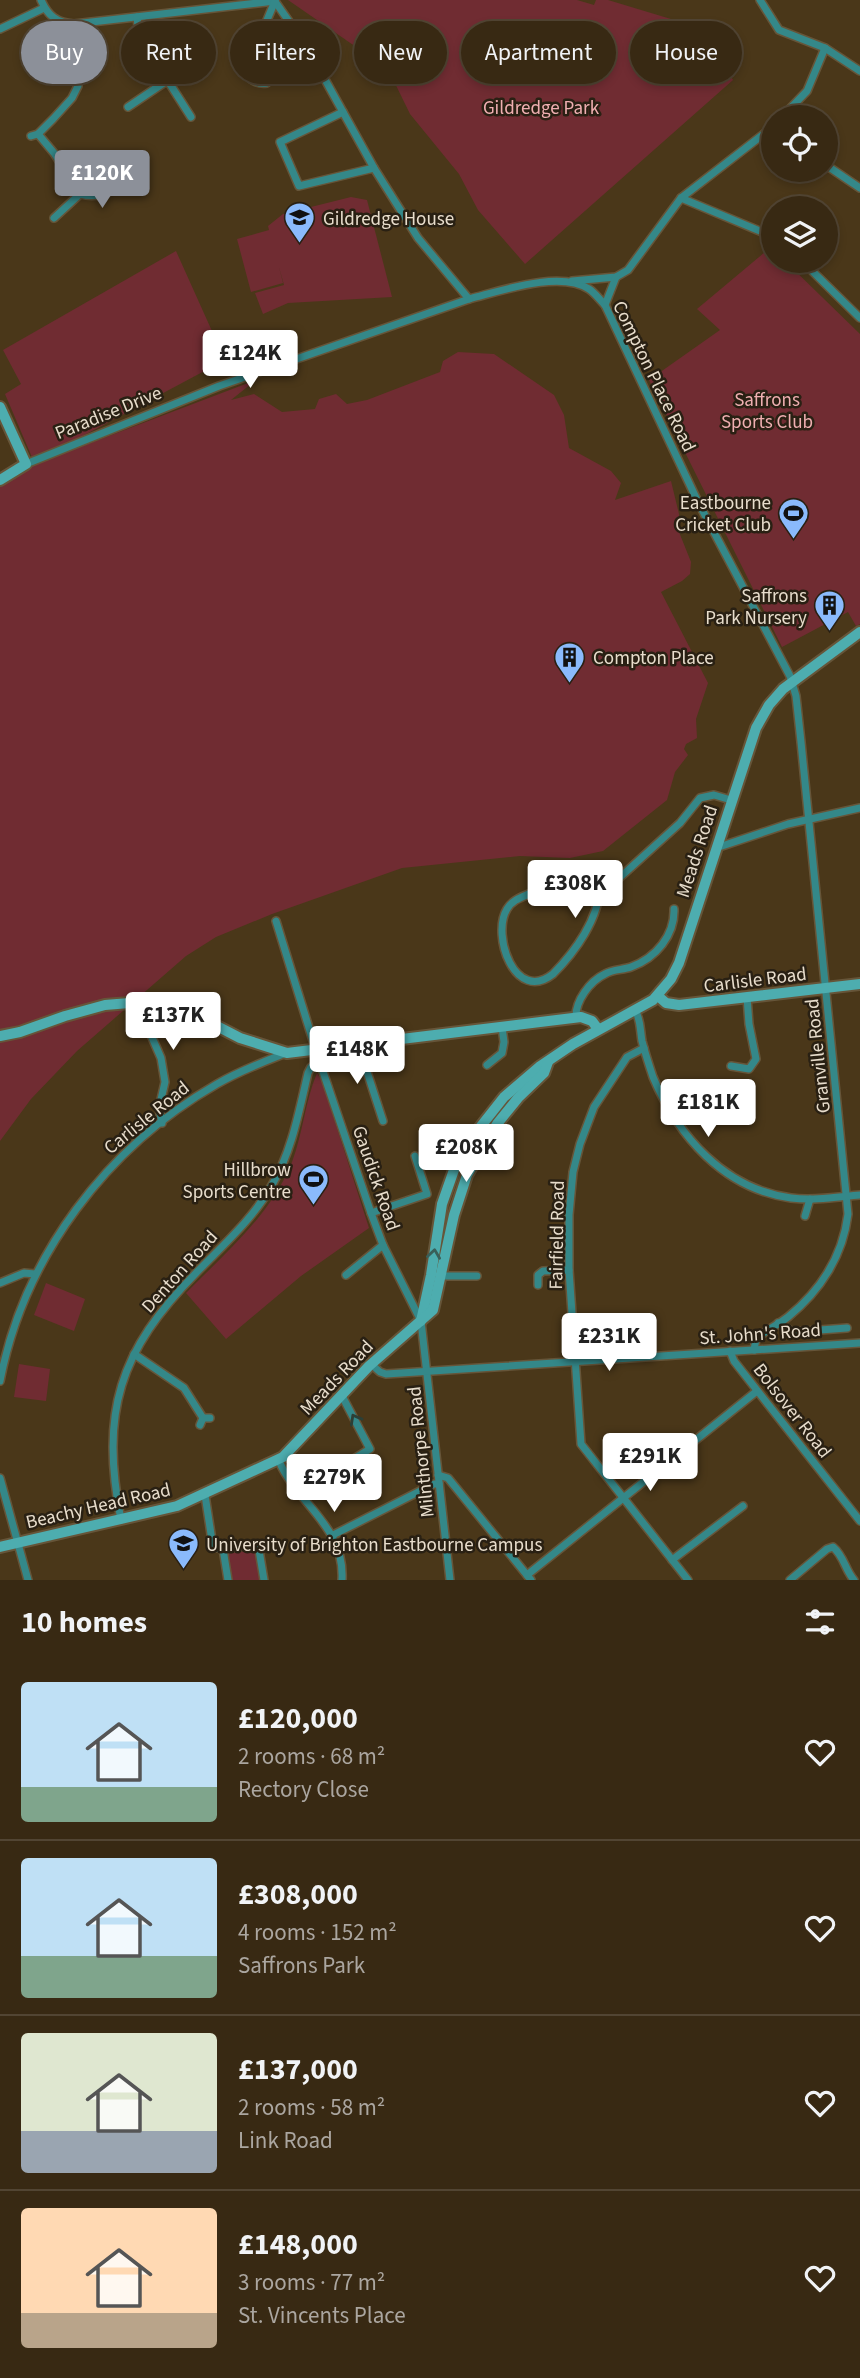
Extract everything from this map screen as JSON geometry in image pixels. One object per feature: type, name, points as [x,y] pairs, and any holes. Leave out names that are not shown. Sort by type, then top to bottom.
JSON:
[{"type":"street","points":[[101,21],[274,0]]},
{"type":"street","points":[[266,21],[274,0]]},
{"type":"street","points":[[274,0],[307,47],[374,168],[418,238],[469,299],[508,289],[616,277],[628,270],[681,198],[761,136]]},
{"type":"street","points":[[760,0],[779,30],[825,48],[860,71]]},
{"type":"street","points":[[0,29],[43,4],[58,21]]},
{"type":"street","points":[[137,17],[137,21]]},
{"type":"street","points":[[257,44],[267,57],[271,70],[267,83],[253,82],[244,71],[242,51],[245,45],[257,44]]},
{"type":"street","points":[[793,105],[807,90],[825,48]]},
{"type":"street","points":[[78,84],[72,98],[34,135],[54,153],[80,194],[101,196],[120,187]]},
{"type":"street","points":[[128,107],[162,84]]},
{"type":"street","points":[[171,84],[186,102],[191,117]]},
{"type":"street","points":[[343,112],[280,142],[299,186],[374,168]]},
{"type":"street","points":[[838,172],[860,188]]},
{"type":"street","points":[[54,218],[80,194]]},
{"type":"street","points":[[681,198],[761,232]]},
{"type":"street","points":[[814,273],[860,318]]},
{"type":"street","points":[[606,305],[616,277]]},
{"type":"street","name":"Compton Place Road","points":[[566,281],[589,289],[606,305],[698,502],[792,682]]},
{"type":"street","name":"Paradise Drive","points":[[0,480],[26,464],[219,386],[469,299]]},
{"type":"street","points":[[0,407],[26,464]]},
{"type":"street","name":"Meads Road","points":[[421,1321],[442,1204],[463,1151],[504,1097],[539,1067],[561,1051],[657,996],[671,979],[679,963],[756,728],[769,705],[792,682],[860,632]]},
{"type":"street","name":"Granville Road","points":[[754,1350],[756,1339],[813,1293],[837,1256],[846,1227],[848,1196],[796,696],[792,682]]},
{"type":"street","points":[[600,887],[599,900],[590,923],[557,970],[549,978],[540,981],[515,973],[509,963],[503,938],[505,914],[510,905],[558,880],[600,887],[617,880],[680,823],[700,798],[714,795],[732,800]]},
{"type":"street","points":[[717,846],[809,819],[860,808]]},
{"type":"street","points":[[598,1029],[588,1019],[576,1018],[579,1001],[600,977],[643,961],[664,943],[673,927],[674,909]]},
{"type":"street","name":"Gaudick Road","points":[[276,921],[371,1213],[383,1245],[421,1321]]},
{"type":"street","name":"Carlisle Road","points":[[657,996],[666,1003],[679,1005],[860,984]]},
{"type":"street","points":[[731,1066],[750,1069],[756,1059],[747,997]]},
{"type":"street","points":[[127,1002],[147,1026],[158,1051],[164,1082],[159,1108],[162,1123]]},
{"type":"street","points":[[0,1036],[20,1032],[87,1009],[127,1002],[174,1006],[240,1038],[286,1053]]},
{"type":"street","points":[[635,1010],[652,1073],[672,1114],[712,1163],[737,1180],[777,1195],[810,1199],[860,1195]]},
{"type":"street","name":"Carlisle Road","points":[[0,1381],[13,1327],[35,1274],[80,1204],[115,1164],[162,1123],[219,1083],[286,1053],[576,1018]]},
{"type":"street","points":[[487,1065],[502,1053],[502,1027]]},
{"type":"street","points":[[358,1044],[383,1121]]},
{"type":"street","name":"Fairfield Road","points":[[644,1048],[627,1057],[594,1107],[580,1143],[572,1183],[569,1270],[581,1444],[688,1580]]},
{"type":"street","name":"Denton Road","points":[[121,1520],[114,1476],[113,1438],[122,1383],[134,1354],[167,1303],[239,1229],[271,1187],[281,1169],[294,1132],[307,1073],[320,1062]]},
{"type":"street","name":"Meads Road","points":[[278,1461],[371,1364],[433,1310],[457,1203],[472,1166],[497,1124],[518,1098],[544,1073],[548,1062]]},
{"type":"street","points":[[371,1213],[427,1194],[415,1156]]},
{"type":"street","points":[[805,1216],[810,1199]]},
{"type":"street","points":[[346,1275],[383,1245]]},
{"type":"street","points":[[538,1285],[538,1275],[543,1271],[569,1270]]},
{"type":"street","points":[[0,1283],[24,1273],[35,1274]]},
{"type":"street","points":[[442,1276],[477,1276]]},
{"type":"street","name":"Milnthorpe Road","points":[[421,1321],[450,1580]]},
{"type":"street","points":[[778,1323],[793,1332],[847,1328]]},
{"type":"street","name":"St. John's Road","points":[[371,1364],[386,1374],[860,1343]]},
{"type":"street","name":"Bolsover Road","points":[[730,1351],[734,1361],[860,1521]]},
{"type":"street","points":[[134,1354],[184,1388],[204,1420]]},
{"type":"street","points":[[438,1475],[448,1478],[529,1577],[622,1498],[757,1391]]},
{"type":"street","points":[[299,1492],[370,1448],[341,1394]]},
{"type":"street","points":[[278,1461],[333,1535],[340,1554],[342,1580]]},
{"type":"street","name":"Beachy Head Road","points":[[0,1547],[162,1511],[205,1495],[278,1461]]},
{"type":"street","points":[[0,1478],[6,1508],[28,1580]]},
{"type":"street","points":[[333,1535],[433,1484],[439,1484]]},
{"type":"street","points":[[205,1495],[214,1548],[258,1544],[264,1580]]},
{"type":"street","points":[[672,1560],[743,1506]]},
{"type":"street","points":[[790,1580],[833,1547],[840,1553],[854,1580]]},
{"type":"street","points":[[222,1549],[228,1580]]},
{"type":"green space","name":"Gildredge Park","points":[[288,0],[577,0],[594,5],[596,0],[608,0],[678,21],[630,21],[630,84],[728,84],[525,264],[478,210],[459,174],[410,114],[395,84],[447,84],[447,21],[354,21],[354,46],[340,36],[340,21],[318,21]]},
{"type":"green space","points":[[351,197],[367,200],[392,297],[288,303],[263,314],[255,293],[284,285],[279,267],[283,283],[251,292],[237,239],[269,230],[268,226],[283,214]]},
{"type":"green space","points":[[176,251],[225,360],[34,462],[5,394],[21,384],[3,350]]},
{"type":"green space","name":"Saffrons Sports Club","points":[[761,255],[761,273],[797,273],[860,334],[860,624],[856,626],[848,612],[782,647],[649,380],[720,330],[697,309]]},
{"type":"green space","points":[[458,352],[494,354],[554,395],[564,415],[569,448],[611,471],[621,483],[615,500],[671,481],[679,514],[679,532],[691,562],[690,574],[661,592],[708,683],[696,719],[697,738],[686,744],[684,749],[688,755],[675,772],[667,800],[603,851],[570,858],[520,856],[402,868],[216,937],[186,956],[77,1051],[31,1099],[0,1141],[0,484],[30,466],[256,380],[231,400],[254,394],[282,412],[315,409],[319,399],[336,394],[347,404],[367,400],[440,372],[443,361]]},
{"type":"green space","name":"Hillbrow Sports Centre","points":[[317,1073],[322,1081],[369,1228],[301,1276],[226,1339],[186,1293],[260,1216],[283,1181],[296,1151]]},
{"type":"green space","points":[[46,1283],[85,1299],[74,1331],[34,1315]]},
{"type":"green space","points":[[19,1364],[50,1369],[46,1401],[14,1397]]},
{"type":"green space","points":[[256,1549],[260,1580],[231,1580],[227,1554]]},
{"type":"place","name":"Gildredge House","points":[[300,245]]},
{"type":"place","name":"Eastbourne Cricket Club","points":[[794,540]]},
{"type":"place","name":"Saffrons Park Nursery","points":[[830,633]]},
{"type":"place","name":"Compton Place","points":[[570,684]]},
{"type":"place","name":"Hillbrow Sports Centre","points":[[314,1207]]},
{"type":"place","name":"University of Brighton Eastbourne Campus","points":[[183,1571]]}]
